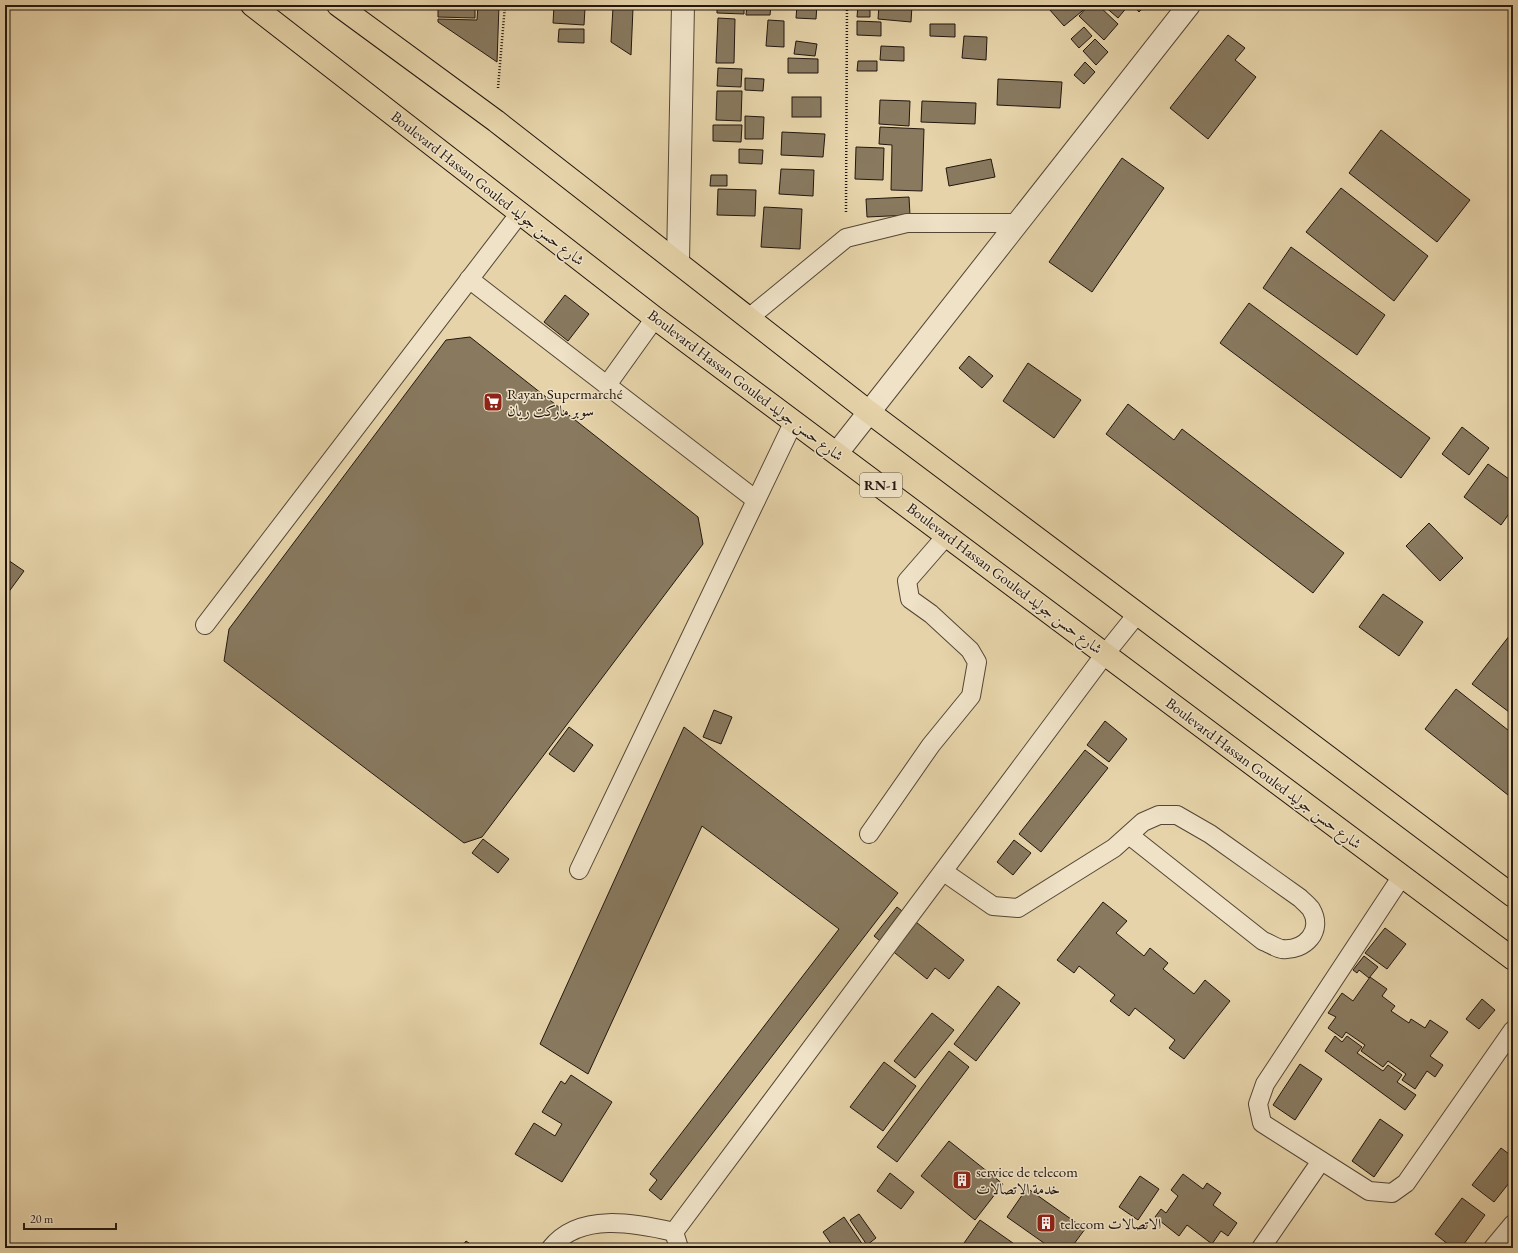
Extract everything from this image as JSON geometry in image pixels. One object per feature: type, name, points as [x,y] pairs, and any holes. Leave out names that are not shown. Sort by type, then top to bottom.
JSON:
[{"type":"main road","name":"Boulevard Hassan Gouled شارع حسن جوليد","points":[[252,5],[655,318],[838,452],[1513,959]]},
{"type":"main road","points":[[338,5],[496,121],[750,317],[869,412],[1513,896]]},
{"type":"street","points":[[678,261],[683,5]]},
{"type":"street","points":[[838,452],[1189,5]]},
{"type":"lane","points":[[205,625],[520,213]]},
{"type":"lane","points":[[750,317],[846,238],[907,223],[1017,223]]},
{"type":"lane","points":[[470,279],[756,500]]},
{"type":"lane","points":[[607,385],[655,318]]},
{"type":"lane","points":[[579,870],[794,421]]},
{"type":"lane","points":[[869,834],[931,745],[971,696],[976,662],[970,650],[931,614],[910,599],[907,581],[947,535]]},
{"type":"lane","points":[[551,1248],[558,1240],[576,1229],[596,1224],[648,1226],[676,1240],[944,872],[1105,654],[1138,613]]},
{"type":"lane","points":[[944,872],[993,906],[1018,908],[1114,848],[1143,822],[1160,815],[1177,815],[1210,834],[1300,898],[1311,910],[1315,924],[1313,936],[1303,944],[1292,949],[1281,949],[1262,941],[1129,835]]},
{"type":"lane","points":[[1402,876],[1265,1084],[1258,1104],[1262,1123],[1369,1191],[1392,1193],[1406,1183],[1513,1030]]},
{"type":"lane","points":[[1260,1248],[1321,1161]]},
{"type":"lane","points":[[1493,1248],[1513,1224]]},
{"type":"path","points":[[496,121],[505,5]]},
{"type":"path","points":[[846,238],[847,5]]},
{"type":"building","points":[[438,5],[475,5],[475,18],[438,17]]},
{"type":"building","points":[[478,5],[499,5],[497,62],[438,22],[438,19],[477,20]]},
{"type":"building","points":[[717,5],[744,5],[744,14],[717,13]]},
{"type":"building","points":[[747,5],[771,5],[770,15],[746,15]]},
{"type":"building","points":[[797,5],[817,5],[816,19],[796,18]]},
{"type":"building","points":[[858,5],[870,5],[870,17],[857,17]]},
{"type":"building","points":[[879,5],[912,5],[911,22],[878,19]]},
{"type":"building","points":[[935,5],[953,5],[953,8]]},
{"type":"building","points":[[1053,5],[1085,5],[1087,7],[1064,26],[1049,9]]},
{"type":"building","points":[[1089,5],[1098,5],[1118,24],[1104,40],[1079,16]]},
{"type":"building","points":[[1103,5],[1127,5],[1128,6],[1118,18]]},
{"type":"building","points":[[1133,5],[1146,5],[1139,12]]},
{"type":"building","points":[[554,6],[585,8],[584,25],[553,23]]},
{"type":"building","points":[[613,7],[633,8],[631,55],[611,42]]},
{"type":"building","points":[[718,18],[735,19],[734,63],[716,63]]},
{"type":"building","points":[[768,20],[784,21],[784,47],[766,46]]},
{"type":"building","points":[[857,21],[881,22],[881,36],[857,35]]},
{"type":"building","points":[[930,24],[955,24],[955,37],[930,36]]},
{"type":"building","points":[[1084,27],[1092,36],[1079,48],[1071,39]]},
{"type":"building","points":[[559,29],[584,29],[584,43],[558,42]]},
{"type":"building","points":[[1228,35],[1245,48],[1235,60],[1256,77],[1208,139],[1170,108]]},
{"type":"building","points":[[964,36],[987,37],[986,60],[962,58]]},
{"type":"building","points":[[1095,39],[1108,52],[1096,65],[1083,51]]},
{"type":"building","points":[[796,41],[817,44],[815,56],[794,54]]},
{"type":"building","points":[[881,46],[904,47],[904,61],[880,60]]},
{"type":"building","points":[[788,58],[818,59],[818,73],[788,73]]},
{"type":"building","points":[[858,61],[877,61],[877,71],[857,71]]},
{"type":"building","points":[[1085,62],[1095,72],[1084,84],[1074,75]]},
{"type":"building","points":[[718,68],[742,69],[741,87],[717,86]]},
{"type":"building","points":[[745,78],[764,79],[763,91],[745,90]]},
{"type":"building","points":[[998,79],[1062,82],[1060,108],[997,105]]},
{"type":"building","points":[[717,91],[742,91],[741,121],[716,120]]},
{"type":"building","points":[[792,97],[821,97],[821,117],[792,117]]},
{"type":"building","points":[[880,100],[910,101],[909,126],[879,124]]},
{"type":"building","points":[[922,101],[976,103],[975,124],[921,122]]},
{"type":"building","points":[[745,116],[764,117],[763,139],[745,139]]},
{"type":"building","points":[[713,125],[742,125],[741,142],[713,141]]},
{"type":"building","points":[[880,127],[924,129],[922,191],[891,190],[892,145],[879,144]]},
{"type":"building","points":[[1381,130],[1470,200],[1437,242],[1349,173]]},
{"type":"building","points":[[782,132],[825,134],[823,157],[781,155]]},
{"type":"building","points":[[856,147],[884,148],[883,180],[855,179]]},
{"type":"building","points":[[739,149],[763,150],[762,164],[739,163]]},
{"type":"building","points":[[1122,158],[1164,188],[1092,292],[1049,262]]},
{"type":"building","points":[[991,159],[995,177],[949,186],[946,168]]},
{"type":"building","points":[[781,169],[814,170],[813,196],[779,194]]},
{"type":"building","points":[[711,175],[727,175],[727,186],[710,186]]},
{"type":"building","points":[[1341,188],[1428,256],[1394,301],[1306,232]]},
{"type":"building","points":[[718,189],[756,190],[755,216],[717,215]]},
{"type":"building","points":[[909,197],[910,215],[867,217],[866,199]]},
{"type":"building","points":[[764,207],[802,209],[800,249],[761,247]]},
{"type":"building","points":[[1291,247],[1385,315],[1357,355],[1263,288]]},
{"type":"building","points":[[565,295],[589,314],[568,341],[544,322]]},
{"type":"building","points":[[1249,303],[1430,438],[1401,478],[1220,343]]},
{"type":"building","points":[[470,337],[698,517],[703,544],[482,837],[464,843],[224,661],[229,629],[446,340]]},
{"type":"building","points":[[969,356],[993,376],[982,388],[959,368]]},
{"type":"building","points":[[1028,363],[1081,400],[1054,438],[1003,401]]},
{"type":"building","points":[[1128,404],[1174,440],[1182,429],[1344,553],[1313,593],[1106,434]]},
{"type":"building","points":[[1462,427],[1489,448],[1469,475],[1442,454]]},
{"type":"building","points":[[1488,464],[1513,482],[1513,508],[1501,525],[1464,497]]},
{"type":"building","points":[[1429,523],[1463,558],[1440,581],[1406,546]]},
{"type":"building","points":[[5,558],[24,571],[5,597]]},
{"type":"building","points":[[1383,594],[1423,622],[1399,656],[1359,627]]},
{"type":"building","points":[[1513,631],[1513,715],[1472,684]]},
{"type":"building","points":[[1456,689],[1513,734],[1513,799],[1425,729]]},
{"type":"building","points":[[714,710],[732,717],[721,744],[703,737]]},
{"type":"building","points":[[1105,721],[1127,739],[1109,762],[1087,745]]},
{"type":"building","points":[[569,727],[593,745],[574,772],[549,754]]},
{"type":"building","points":[[684,727],[898,893],[661,1200],[649,1190],[657,1180],[650,1174],[839,929],[702,826],[588,1074],[540,1044]]},
{"type":"building","points":[[1085,750],[1108,768],[1041,852],[1019,834]]},
{"type":"building","points":[[483,839],[509,859],[498,873],[472,853]]},
{"type":"building","points":[[1014,840],[1031,853],[1013,875],[997,862]]},
{"type":"building","points":[[1103,902],[1127,921],[1116,933],[1144,956],[1150,948],[1168,963],[1163,969],[1194,994],[1205,980],[1230,1001],[1184,1059],[1169,1048],[1175,1040],[1135,1008],[1129,1016],[1110,1001],[1115,995],[1079,966],[1074,973],[1057,960]]},
{"type":"building","points":[[897,907],[964,960],[949,979],[935,968],[927,979],[874,936]]},
{"type":"building","points":[[1385,928],[1406,944],[1387,969],[1365,953]]},
{"type":"building","points":[[1364,956],[1378,967],[1369,978],[1359,970],[1357,973],[1353,970]]},
{"type":"building","points":[[1370,977],[1387,989],[1382,996],[1395,1006],[1391,1011],[1409,1023],[1411,1019],[1425,1028],[1430,1020],[1448,1032],[1430,1056],[1443,1065],[1435,1077],[1427,1071],[1415,1089],[1402,1080],[1406,1074],[1388,1061],[1383,1067],[1361,1051],[1365,1045],[1346,1032],[1342,1038],[1328,1028],[1336,1017],[1328,1013],[1342,993],[1353,1001]]},
{"type":"building","points":[[998,986],[1020,1003],[976,1061],[954,1044]]},
{"type":"building","points":[[1482,999],[1495,1010],[1479,1029],[1466,1019]]},
{"type":"building","points":[[932,1013],[954,1030],[915,1078],[894,1061]]},
{"type":"building","points":[[1335,1036],[1342,1042],[1347,1036],[1362,1047],[1357,1053],[1383,1071],[1388,1065],[1402,1075],[1397,1082],[1416,1095],[1405,1110],[1325,1051]]},
{"type":"building","points":[[949,1051],[969,1067],[897,1162],[877,1147]]},
{"type":"building","points":[[884,1062],[916,1086],[883,1131],[850,1107]]},
{"type":"building","points":[[1300,1064],[1322,1079],[1295,1120],[1273,1105]]},
{"type":"building","points":[[571,1075],[612,1102],[562,1182],[515,1154],[534,1123],[555,1136],[562,1124],[542,1112],[561,1081],[565,1084]]},
{"type":"building","points":[[1380,1119],[1403,1135],[1374,1177],[1352,1161]]},
{"type":"building","name":"service de telecom خدمة الاتصالات","points":[[949,1141],[1003,1184],[975,1220],[921,1176]]},
{"type":"building","points":[[1501,1148],[1513,1157],[1513,1178],[1494,1202],[1472,1185]]},
{"type":"building","points":[[890,1173],[914,1192],[901,1209],[877,1191]]},
{"type":"building","points":[[1183,1174],[1203,1189],[1207,1183],[1221,1193],[1213,1205],[1237,1223],[1228,1236],[1221,1231],[1212,1244],[1187,1225],[1179,1236],[1155,1217],[1161,1209],[1166,1213],[1178,1196],[1171,1190]]},
{"type":"building","points":[[1140,1176],[1159,1189],[1138,1220],[1119,1207]]},
{"type":"building","name":"telecom الاتصالات","points":[[1027,1188],[1085,1229],[1071,1248],[1051,1248],[1007,1217]]},
{"type":"building","points":[[1462,1198],[1485,1215],[1461,1248],[1453,1248],[1435,1234]]},
{"type":"building","points":[[859,1214],[876,1238],[867,1245],[850,1220]]},
{"type":"building","points":[[844,1217],[865,1248],[834,1248],[823,1232]]},
{"type":"building","points":[[980,1220],[1020,1248],[965,1248],[962,1246]]},
{"type":"building","points":[[466,1241],[476,1248],[461,1248]]},
{"type":"place","name":"Rayan Supermarché سوبر ماركت ريان","points":[[493,402]]},
{"type":"place","name":"service de telecom خدمة الاتصالات","points":[[962,1180]]},
{"type":"place","name":"telecom الاتصالات","points":[[1046,1223]]}]
